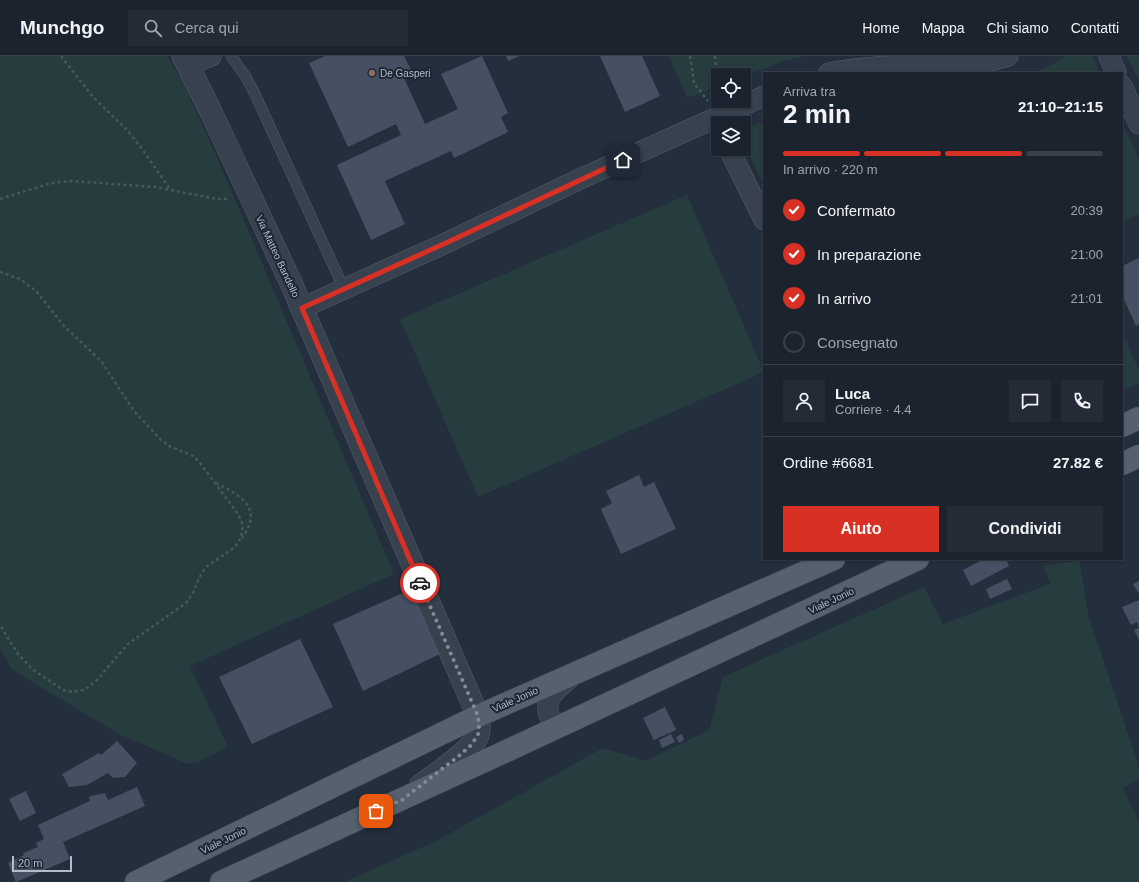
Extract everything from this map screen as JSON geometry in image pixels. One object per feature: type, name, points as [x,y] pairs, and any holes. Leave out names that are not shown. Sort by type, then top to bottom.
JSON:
[{"type":"main road","points":[[1123,426],[1139,418]]},
{"type":"main road","points":[[1123,464],[1139,456]]},
{"type":"main road","name":"Viale Jonio","points":[[136,882],[478,716],[832,560]]},
{"type":"main road","name":"Viale Jonio","points":[[221,882],[402,800],[916,560]]},
{"type":"street","points":[[186,61],[211,56]]},
{"type":"street","points":[[834,72],[895,66],[972,64],[1008,56]]},
{"type":"street","points":[[1109,56],[1116,72]]},
{"type":"street","name":"Via Matteo Bandello","points":[[186,61],[302,308],[478,716]]},
{"type":"street","points":[[1123,88],[1139,124]]},
{"type":"street","points":[[726,116],[763,97]]},
{"type":"street","points":[[302,308],[582,178],[711,124]]},
{"type":"street","points":[[732,156],[763,218]]},
{"type":"street","points":[[556,728],[548,712],[548,702],[554,691],[578,671]]},
{"type":"street","points":[[402,800],[471,745],[478,735],[478,716]]},
{"type":"lane","points":[[231,56],[246,77],[255,94],[344,289]]},
{"type":"path","points":[[61,56],[92,96],[127,130],[171,190]]},
{"type":"path","points":[[690,56],[694,82],[707,99],[715,116]]},
{"type":"path","points":[[715,56],[716,68]]},
{"type":"path","points":[[0,199],[51,183],[71,181],[155,187],[227,200],[248,193]]},
{"type":"path","points":[[0,269],[1,272],[20,279],[36,291],[64,326],[101,361],[134,411],[161,440],[169,446],[194,456],[238,514],[243,525],[241,538]]},
{"type":"path","points":[[0,625],[18,654],[32,669],[63,690],[72,692],[84,690],[96,681],[128,644],[186,603],[193,593],[205,568],[235,547],[248,530],[252,520],[250,510],[243,500],[234,492],[214,482]]},
{"type":"green space","points":[[0,56],[167,56],[184,85],[220,164],[394,574],[190,666],[228,747],[200,761],[188,764],[121,735],[11,669],[0,648]]},
{"type":"green space","points":[[669,56],[806,56],[786,60],[751,73],[751,68],[711,68],[711,89],[687,98]]},
{"type":"green space","points":[[1066,56],[1092,56],[1100,72],[1035,72],[1046,68]]},
{"type":"green space","points":[[1127,56],[1139,56],[1139,81]]},
{"type":"green space","points":[[763,121],[763,184],[750,156],[751,126]]},
{"type":"green space","points":[[1123,124],[1139,160],[1139,214],[1123,222]]},
{"type":"green space","points":[[687,195],[763,372],[478,497],[400,319]]},
{"type":"green space","points":[[1123,335],[1139,370],[1139,383],[1123,391]]},
{"type":"green space","points":[[1079,560],[1089,618],[1139,766],[1139,780],[1123,788],[1139,821],[1139,882],[344,882],[436,841],[603,748],[646,761],[709,730],[723,677],[924,587],[943,624],[1050,584],[1043,566]]},
{"type":"building","points":[[325,56],[404,56],[413,74],[404,78],[425,124],[458,109],[441,74],[482,56],[508,113],[501,117],[508,132],[454,158],[451,151],[385,181],[405,224],[371,240],[337,165],[401,135],[396,124],[348,147],[309,63]]},
{"type":"building","points":[[506,56],[519,56],[508,61]]},
{"type":"building","points":[[600,56],[642,56],[660,96],[625,112]]},
{"type":"building","points":[[1139,258],[1139,324],[1136,326],[1123,297],[1123,266]]},
{"type":"building","points":[[639,475],[644,487],[654,482],[676,529],[621,554],[601,509],[612,503],[606,491]]},
{"type":"building","points":[[982,560],[1006,560],[1009,566],[971,586],[963,570]]},
{"type":"building","points":[[1007,579],[1012,589],[990,599],[986,589]]},
{"type":"building","points":[[1139,581],[1139,594],[1133,584]]},
{"type":"building","points":[[412,589],[442,653],[363,691],[333,624]]},
{"type":"building","points":[[1139,600],[1139,628],[1137,622],[1131,625],[1122,607]]},
{"type":"building","points":[[1139,628],[1139,640],[1134,630]]},
{"type":"building","points":[[300,639],[333,707],[252,744],[219,677]]},
{"type":"building","points":[[665,707],[676,730],[654,740],[643,718]]},
{"type":"building","points":[[671,734],[675,742],[662,748],[659,740]]},
{"type":"building","points":[[682,734],[684,740],[679,743],[676,737]]},
{"type":"building","points":[[117,741],[137,763],[125,777],[113,778],[108,773],[87,785],[69,787],[62,774],[99,753],[101,755]]},
{"type":"building","points":[[137,787],[145,806],[63,842],[70,859],[16,882],[8,863],[24,855],[23,853],[38,847],[36,843],[44,839],[38,825],[90,801],[89,797],[91,796],[105,793],[108,800]]},
{"type":"building","points":[[26,791],[36,813],[20,821],[9,799]]},
{"type":"way so far","points":[[376,811],[402,800],[460,755],[471,745],[478,735],[478,716],[420,583]]},
{"type":"place","name":"De Gasperi","points":[[372,73]]},
{"type":"route","points":[[420,583],[302,308],[623,160]]}]
